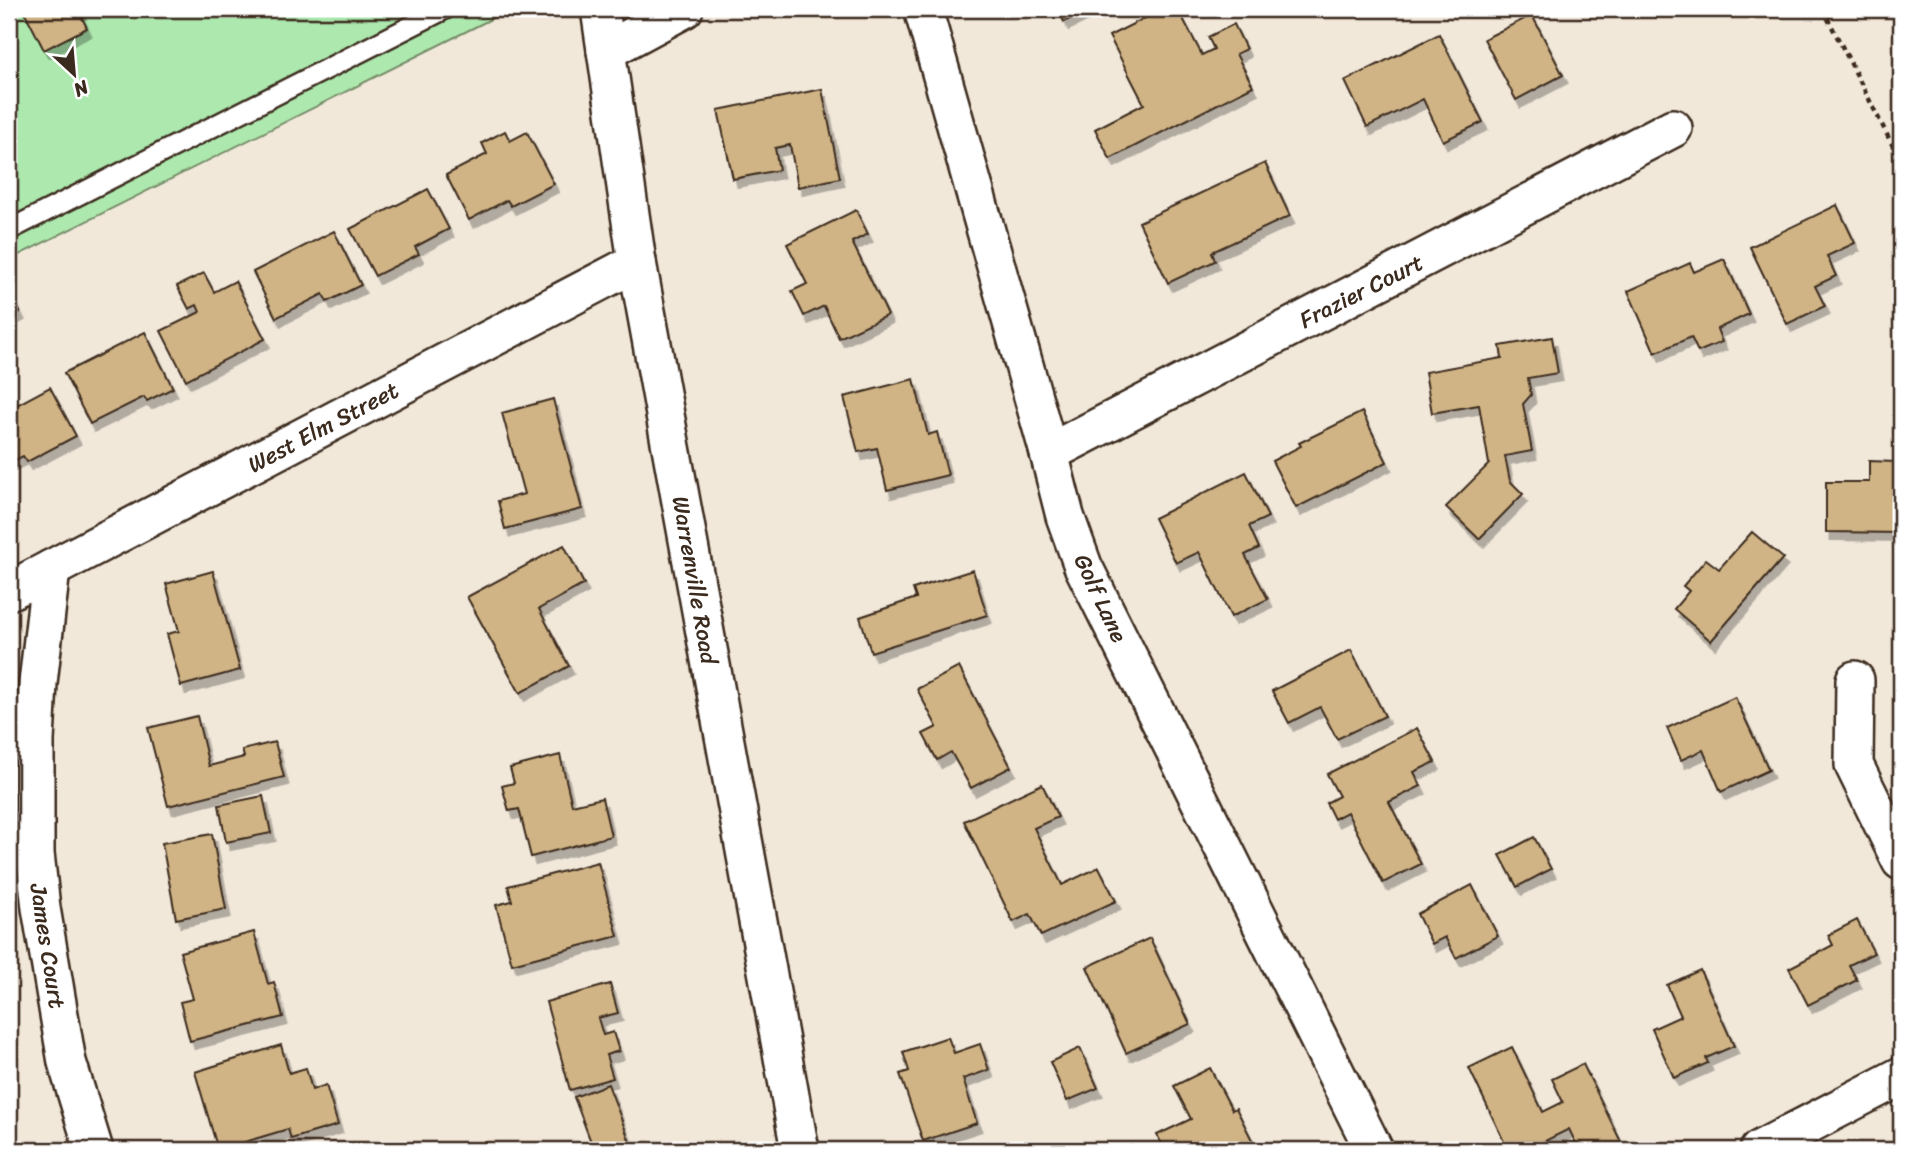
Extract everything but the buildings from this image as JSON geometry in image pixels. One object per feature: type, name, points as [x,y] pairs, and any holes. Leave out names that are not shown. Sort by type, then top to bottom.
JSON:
[{"type":"street","name":"Warrenville Road","points":[[600,9],[637,262],[800,1150]]},
{"type":"street","points":[[606,51],[684,9]]},
{"type":"street","name":"Golf Lane","points":[[923,9],[1065,516],[1083,566],[1374,1150]]},
{"type":"street","name":"Frazier Court","points":[[1049,453],[1673,128]]},
{"type":"street","name":"West Elm Street","points":[[9,591],[637,262]]},
{"type":"street","name":"James Court","points":[[51,569],[38,683],[35,853],[41,908],[67,1062],[93,1150]]},
{"type":"street","points":[[1855,680],[1854,765],[1901,861]]},
{"type":"street","points":[[1759,1150],[1901,1076]]},
{"type":"lane","points":[[9,230],[445,9]]},
{"type":"path","points":[[1823,9],[1901,162]]},
{"type":"green space","points":[[9,9],[511,9],[9,260]]}]
